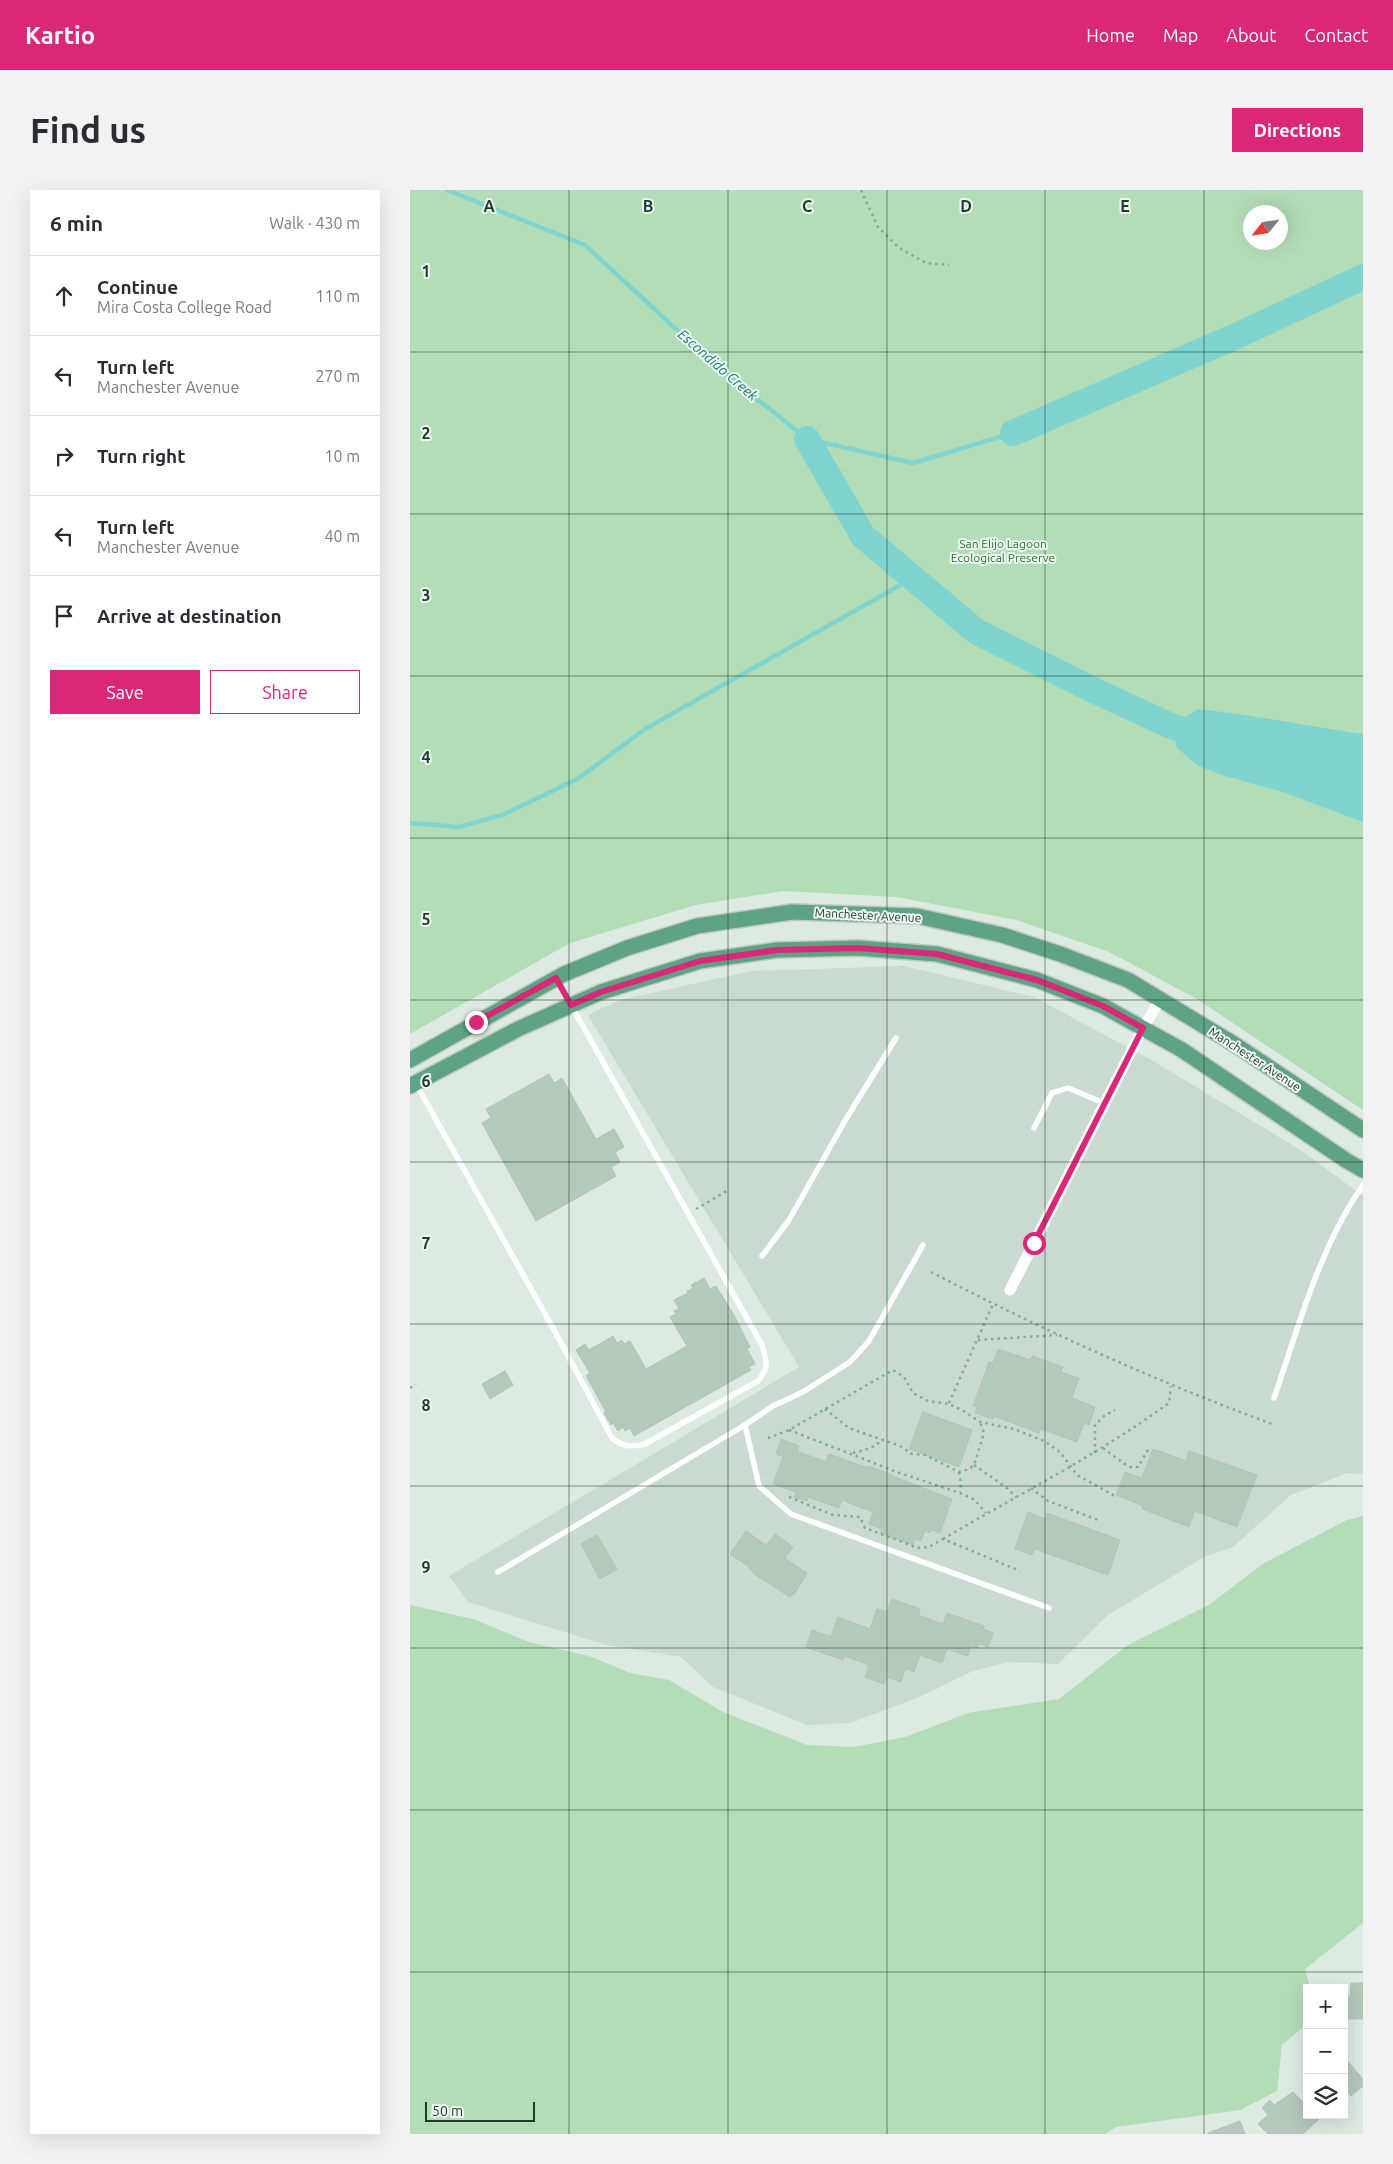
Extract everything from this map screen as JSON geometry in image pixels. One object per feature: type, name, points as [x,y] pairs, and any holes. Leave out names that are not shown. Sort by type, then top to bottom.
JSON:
[{"type":"main road","name":"Manchester Avenue","points":[[410,1060],[556,978],[627,948],[697,926],[792,912],[917,916],[1002,935],[1060,954],[1128,980],[1234,1044],[1363,1130]]},
{"type":"main road","points":[[413,1085],[518,1029],[601,992],[700,961],[777,950],[858,948],[937,954],[1037,980],[1103,1006],[1182,1050],[1347,1162],[1363,1170]]},
{"type":"street","points":[[1010,1290],[1143,1028],[1160,1000]]},
{"type":"lane","points":[[413,1085],[553,1328],[612,1438],[621,1445],[632,1447],[645,1444],[758,1381],[766,1372],[767,1361],[762,1346],[556,978]]},
{"type":"lane","points":[[762,1256],[789,1220],[846,1119],[896,1038]]},
{"type":"lane","points":[[1034,1128],[1052,1093],[1068,1088],[1104,1104]]},
{"type":"lane","points":[[1274,1398],[1326,1251],[1343,1215],[1363,1185]]},
{"type":"lane","points":[[498,1572],[745,1425],[773,1406],[803,1392],[850,1362],[869,1341],[922,1245]]},
{"type":"lane","points":[[745,1425],[759,1486],[790,1514],[1049,1608]]},
{"type":"path","points":[[861,190],[878,227],[899,248],[926,263],[949,265]]},
{"type":"path","points":[[688,1213],[727,1191]]},
{"type":"path","points":[[931,1272],[1058,1335],[1171,1386],[1275,1425]]},
{"type":"path","points":[[948,1404],[993,1304]]},
{"type":"path","points":[[977,1340],[1058,1335]]},
{"type":"path","points":[[768,1438],[789,1430],[893,1370],[904,1377],[913,1393],[928,1401],[948,1404],[962,1410],[980,1422],[1014,1428],[1044,1441],[1060,1452],[1077,1476],[1117,1497]]},
{"type":"path","points":[[410,1388],[416,1385]]},
{"type":"path","points":[[790,1497],[833,1515],[860,1518],[866,1528],[918,1548],[929,1547],[1103,1448],[1169,1403],[1171,1386]]},
{"type":"path","points":[[825,1409],[849,1428],[900,1446],[912,1454],[926,1455],[959,1472],[969,1469],[974,1465],[984,1433],[980,1422]]},
{"type":"path","points":[[1095,1452],[1095,1425],[1104,1416],[1116,1410]]},
{"type":"path","points":[[789,1430],[897,1472],[960,1493],[975,1500],[986,1513]]},
{"type":"path","points":[[852,1453],[871,1448],[884,1440]]},
{"type":"path","points":[[1103,1448],[1129,1467],[1138,1467],[1149,1448]]},
{"type":"path","points":[[974,1465],[1007,1488],[1016,1497]]},
{"type":"path","points":[[959,1472],[960,1493]]},
{"type":"path","points":[[1031,1488],[1048,1501],[1098,1520]]},
{"type":"path","points":[[943,1538],[1020,1571]]},
{"type":"shaded area","points":[[904,966],[1034,997],[1155,1062],[1302,1151],[1363,1196],[1363,1474],[1347,1473],[1291,1495],[1233,1547],[1204,1557],[1108,1615],[1058,1664],[1008,1662],[973,1671],[917,1698],[850,1723],[807,1725],[713,1687],[681,1657],[603,1644],[468,1602],[449,1576],[799,1367],[588,1015],[620,1000],[752,971]]},
{"type":"green space","name":"San Elijo Lagoon Ecological Preserve","points":[[410,190],[1363,190],[1363,1110],[1197,999],[1109,952],[1016,920],[897,897],[783,891],[696,905],[570,943],[410,1034]]},
{"type":"green space","points":[[1363,1516],[1363,1923],[1305,1969],[1309,1984],[1303,1984],[1303,2027],[1282,2045],[1277,2091],[1240,2110],[1116,2127],[1105,2134],[410,2134],[410,1605],[473,1619],[529,1642],[592,1657],[630,1673],[669,1680],[723,1712],[807,1745],[854,1747],[905,1737],[968,1713],[1059,1699],[1128,1645],[1209,1605],[1264,1563],[1347,1520]]},
{"type":"water","points":[[1198,709],[1363,734],[1363,822],[1280,791],[1221,775],[1197,765],[1177,748],[1171,726]]},
{"type":"building","points":[[549,1074],[554,1083],[562,1078],[596,1139],[614,1129],[624,1147],[615,1152],[620,1162],[611,1167],[616,1176],[536,1221],[482,1123],[491,1118],[486,1109]]},
{"type":"building","points":[[704,1278],[710,1289],[716,1286],[735,1317],[750,1347],[747,1349],[755,1364],[749,1367],[751,1370],[634,1436],[630,1428],[625,1431],[623,1427],[618,1431],[613,1423],[611,1425],[604,1413],[606,1412],[586,1376],[590,1373],[576,1350],[585,1344],[589,1350],[613,1336],[617,1343],[622,1340],[624,1344],[630,1341],[646,1369],[687,1346],[670,1317],[676,1314],[674,1311],[679,1309],[674,1300],[688,1293],[687,1291],[693,1288],[691,1285]]},
{"type":"building","points":[[998,1349],[1031,1360],[1032,1356],[1063,1367],[1061,1372],[1079,1378],[1072,1398],[1095,1407],[1089,1425],[1084,1423],[1077,1442],[1041,1429],[1039,1433],[994,1416],[993,1419],[975,1413],[977,1407],[973,1406],[989,1362],[993,1363]]},
{"type":"building","points":[[505,1371],[513,1385],[490,1399],[482,1384]]},
{"type":"building","points":[[923,1412],[972,1430],[959,1467],[909,1449]]},
{"type":"building","points":[[781,1439],[799,1446],[797,1451],[826,1462],[829,1454],[868,1468],[869,1466],[952,1499],[940,1533],[932,1530],[930,1533],[925,1531],[921,1541],[915,1539],[913,1545],[880,1533],[882,1529],[869,1524],[873,1512],[842,1500],[839,1508],[808,1497],[807,1501],[794,1497],[796,1492],[773,1484],[783,1457],[776,1454]]},
{"type":"building","points":[[1153,1449],[1186,1461],[1189,1451],[1257,1475],[1237,1527],[1195,1511],[1189,1527],[1142,1509],[1143,1506],[1116,1495],[1125,1472],[1142,1478]]},
{"type":"building","points":[[1028,1512],[1045,1519],[1047,1513],[1120,1540],[1108,1575],[1035,1549],[1032,1555],[1015,1549]]},
{"type":"building","points":[[746,1531],[766,1545],[775,1534],[793,1547],[785,1558],[807,1573],[795,1593],[790,1597],[754,1574],[748,1566],[730,1554]]},
{"type":"building","points":[[597,1535],[617,1569],[600,1579],[581,1544]]},
{"type":"building","points":[[892,1599],[920,1609],[918,1615],[943,1624],[947,1613],[984,1626],[983,1629],[993,1633],[988,1647],[979,1643],[977,1648],[971,1646],[968,1656],[947,1649],[942,1663],[920,1655],[914,1672],[905,1669],[901,1682],[887,1677],[884,1684],[865,1677],[869,1665],[845,1656],[843,1660],[806,1647],[812,1630],[831,1637],[838,1617],[870,1629],[877,1609],[887,1612]]},
{"type":"building","points":[[1351,1983],[1363,1983],[1363,2019],[1348,2019],[1348,1997],[1350,1997]]},
{"type":"building","points":[[1348,2062],[1363,2079],[1363,2086],[1351,2096],[1348,2093]]},
{"type":"building","points":[[1293,2092],[1303,2102],[1303,2119],[1319,2119],[1303,2134],[1268,2134],[1258,2124],[1268,2115],[1262,2108],[1270,2100],[1274,2105]]},
{"type":"building","points":[[1240,2121],[1245,2134],[1208,2134],[1208,2133]]},
{"type":"waterway","name":"Escondido Creek","points":[[447,190],[585,245],[716,366],[807,439],[913,463],[1013,433]]},
{"type":"waterway","points":[[1013,433],[1234,337],[1363,277]]},
{"type":"waterway","points":[[807,439],[863,536],[977,632],[1093,690],[1171,726],[1204,737]]},
{"type":"waterway","points":[[410,823],[459,827],[505,814],[579,778],[645,729],[913,578]]},
{"type":"route","points":[[476,1022],[556,978],[571,1005],[601,992],[700,961],[777,950],[858,948],[937,954],[1037,980],[1103,1006],[1143,1028],[1034,1243]]}]
